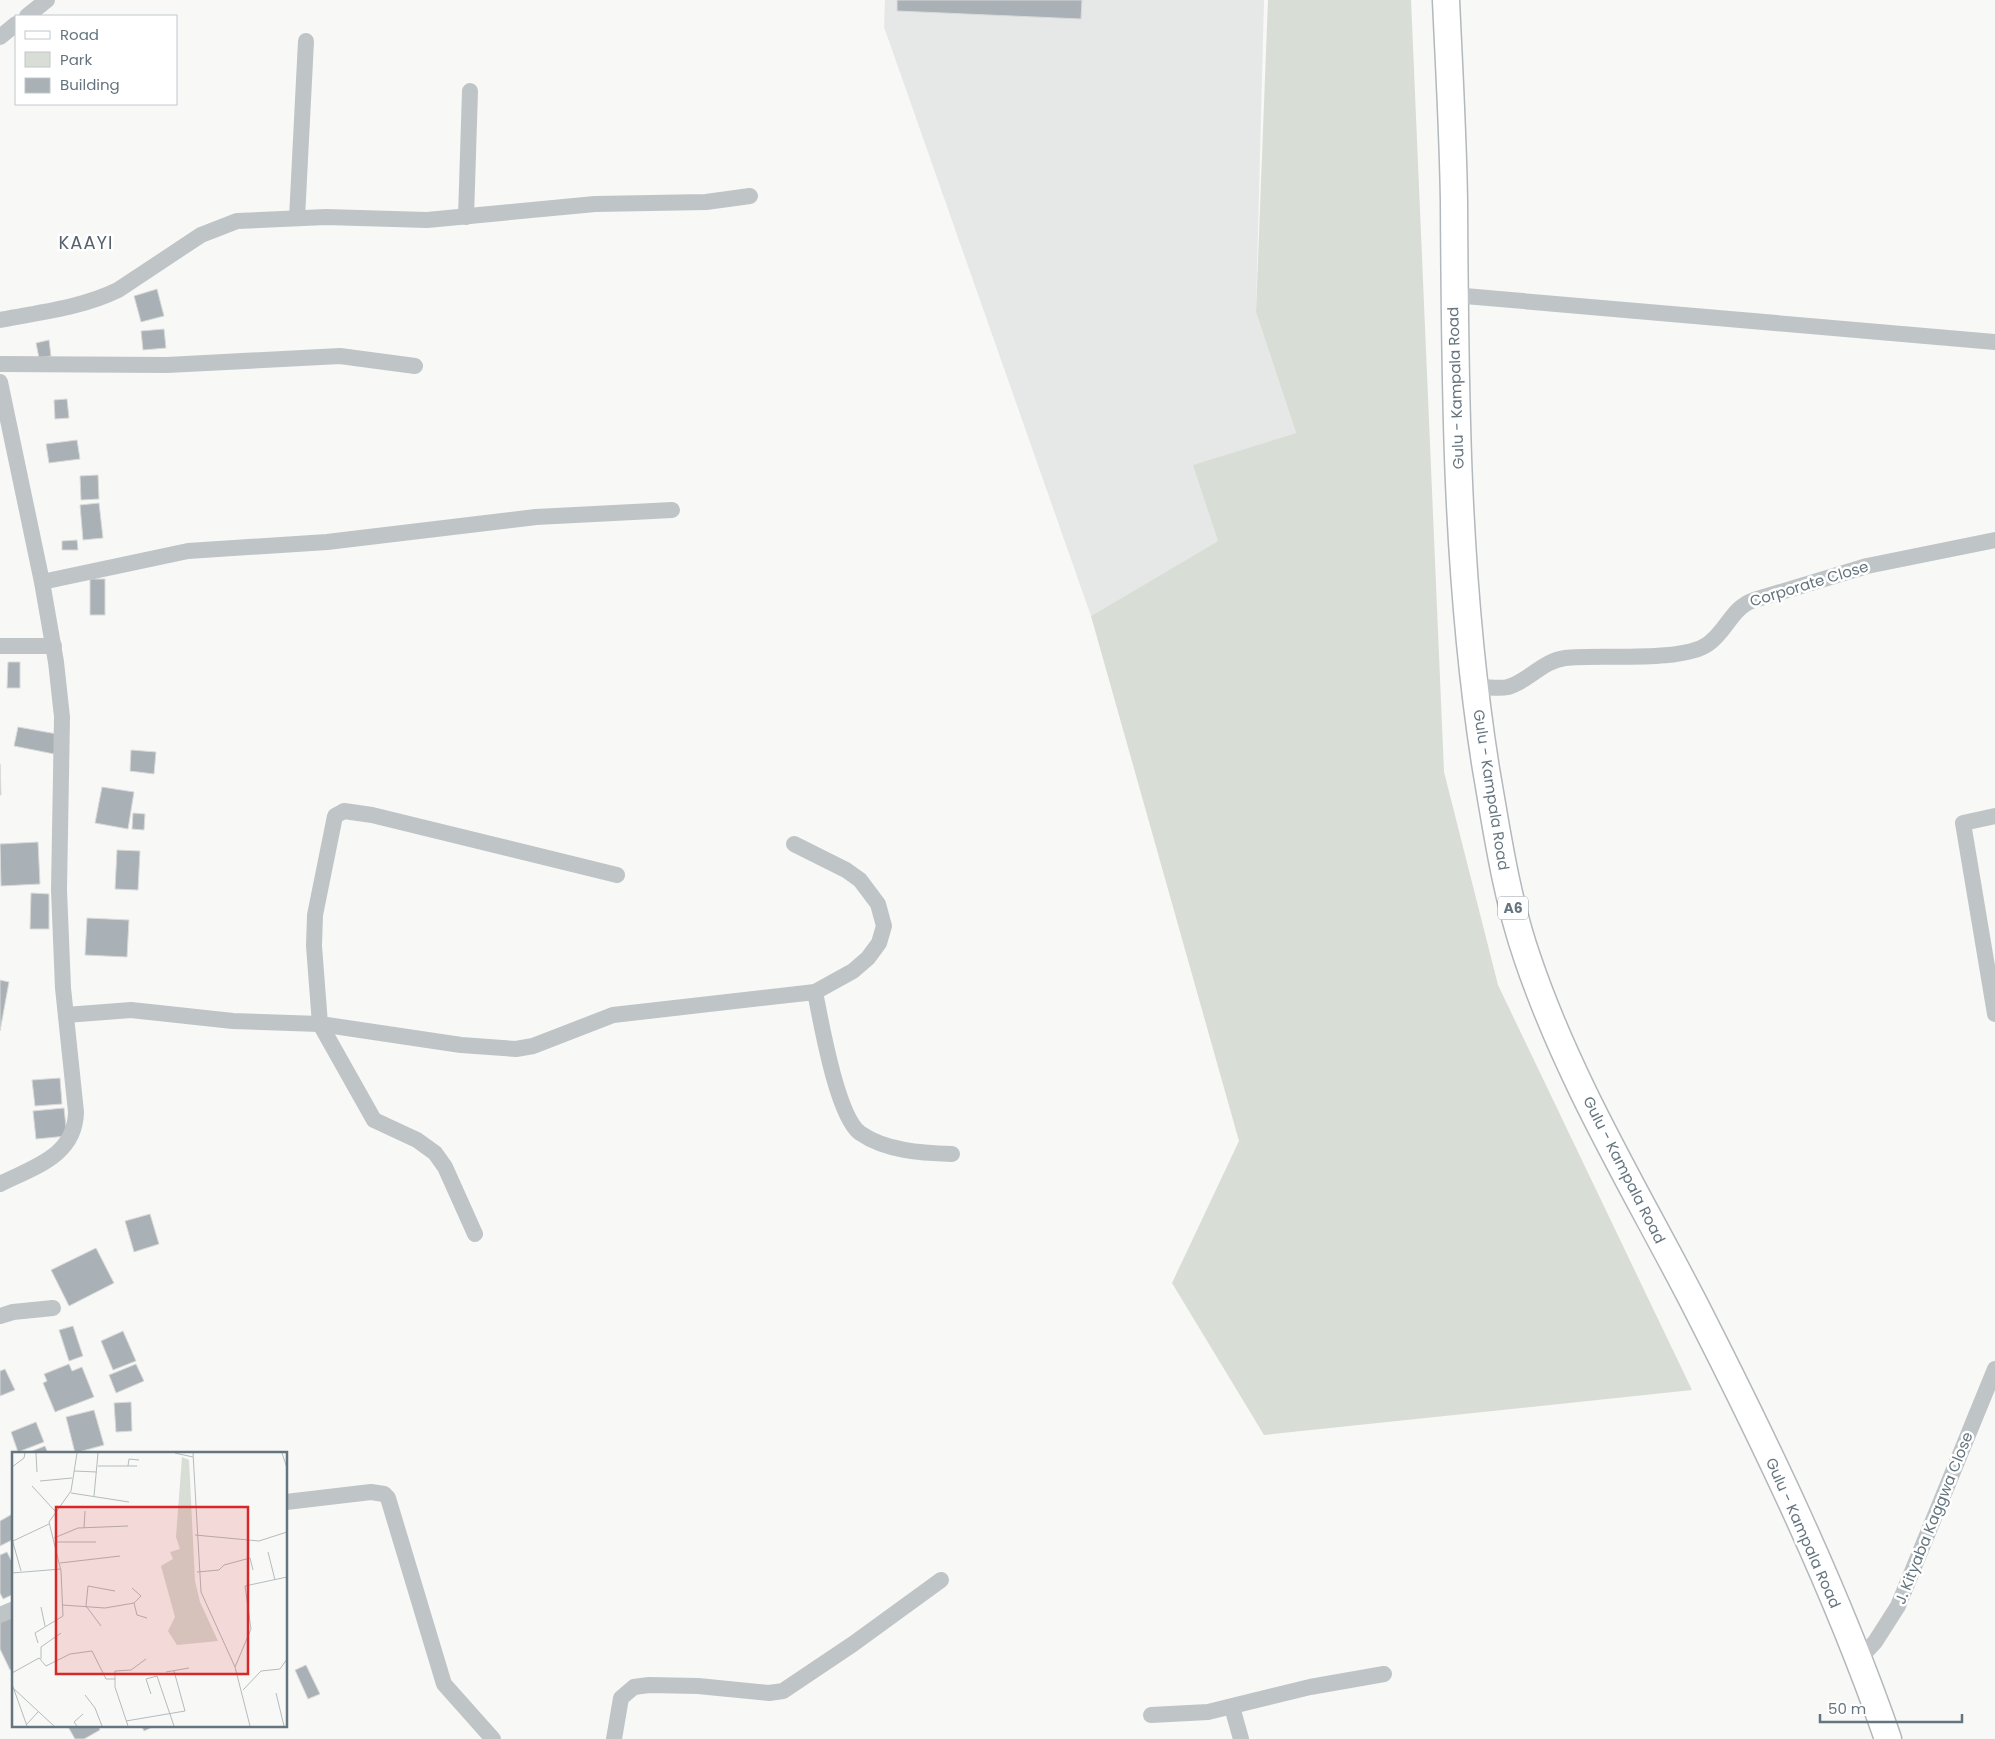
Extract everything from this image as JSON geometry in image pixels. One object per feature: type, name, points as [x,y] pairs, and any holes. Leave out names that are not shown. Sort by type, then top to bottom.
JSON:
[{"type":"main road","name":"Gulu - Kampala Road","points":[[1446,0],[1454,200],[1455,427],[1473,677],[1506,880],[1525,952],[1548,1017],[1613,1153],[1693,1301],[1743,1401],[1859,1659],[1888,1739]]},
{"type":"street","points":[[28,15],[47,0]]},
{"type":"street","points":[[0,37],[15,25]]},
{"type":"street","points":[[297,218],[306,41]]},
{"type":"street","points":[[466,217],[470,90]]},
{"type":"street","points":[[0,320],[90,303],[105,297],[201,235],[229,223],[258,219],[297,218],[428,220],[595,204],[706,202],[750,196]]},
{"type":"street","points":[[1453,294],[1995,342]]},
{"type":"street","points":[[0,364],[167,365],[340,356],[415,366]]},
{"type":"street","points":[[0,382],[54,646],[62,717],[59,890],[66,1016],[76,1112],[74,1132],[68,1143],[52,1157],[0,1184]]},
{"type":"street","points":[[42,582],[188,551],[327,542],[536,517],[672,510]]},
{"type":"street","name":"Corporate Close","points":[[1473,677],[1481,687],[1506,687],[1554,660],[1576,657],[1675,654],[1692,651],[1708,644],[1738,607],[1745,603],[1867,566],[1995,540]]},
{"type":"street","points":[[0,646],[54,646]]},
{"type":"street","points":[[475,1234],[445,1167],[435,1153],[417,1140],[374,1120],[320,1024],[314,946],[315,915],[334,820],[340,812],[372,815],[617,875]]},
{"type":"street","points":[[1995,816],[1963,823],[1995,1014]]},
{"type":"street","points":[[66,1016],[130,1010],[233,1020],[320,1024],[461,1044],[516,1049],[533,1046],[614,1014],[815,992],[854,971],[868,958],[879,943],[884,926],[878,904],[860,880],[846,870],[794,844]]},
{"type":"street","points":[[815,992],[824,1038],[843,1108],[851,1124],[868,1137],[911,1152],[952,1154]]},
{"type":"street","points":[[0,1316],[13,1312],[53,1308]]},
{"type":"street","name":"J. Kityaba Kaggwa Close","points":[[1859,1659],[1875,1642],[1898,1606],[1995,1369]]},
{"type":"street","points":[[288,1502],[371,1492],[384,1494],[388,1498],[437,1666],[444,1684],[493,1739]]},
{"type":"street","points":[[614,1739],[621,1698],[634,1687],[688,1685],[769,1693],[783,1691],[854,1644],[941,1580]]},
{"type":"street","points":[[0,1615],[12,1610]]},
{"type":"street","points":[[1151,1715],[1208,1712],[1310,1686],[1384,1674]]},
{"type":"street","points":[[1232,1707],[1241,1739]]},
{"type":"shaded area","points":[[885,0],[1264,0],[1256,312],[1296,433],[1194,465],[1218,541],[1091,616],[884,27]]},
{"type":"green space","points":[[1268,0],[1411,0],[1444,772],[1498,985],[1692,1390],[1264,1435],[1172,1283],[1239,1141],[1091,616],[1218,541],[1193,465],[1296,433],[1256,312]]},
{"type":"building","points":[[897,0],[1082,0],[1081,19],[897,11]]},
{"type":"building","points":[[157,289],[164,316],[141,322],[134,296]]},
{"type":"building","points":[[164,329],[166,348],[143,350],[141,331]]},
{"type":"building","points":[[49,340],[51,356],[39,358],[36,343]]},
{"type":"building","points":[[67,399],[69,418],[55,419],[54,400]]},
{"type":"building","points":[[77,440],[80,459],[49,463],[46,444]]},
{"type":"building","points":[[98,475],[99,499],[81,500],[80,476]]},
{"type":"building","points":[[99,503],[103,538],[83,540],[80,505]]},
{"type":"building","points":[[77,540],[78,550],[62,550],[62,541]]},
{"type":"building","points":[[90,579],[105,579],[105,615],[90,615]]},
{"type":"building","points":[[8,662],[20,662],[20,688],[7,688]]},
{"type":"building","points":[[18,727],[57,734],[54,754],[14,746]]},
{"type":"building","points":[[131,750],[156,752],[154,774],[130,771]]},
{"type":"building","points":[[102,787],[134,792],[128,829],[95,823]]},
{"type":"building","points":[[133,813],[145,814],[144,830],[132,829]]},
{"type":"building","points":[[38,842],[40,884],[1,886],[0,844]]},
{"type":"building","points":[[117,850],[140,851],[138,890],[115,889]]},
{"type":"building","points":[[31,893],[49,894],[49,929],[30,929]]},
{"type":"building","points":[[87,918],[129,920],[127,957],[85,955]]},
{"type":"building","points":[[0,980],[9,982],[0,1031]]},
{"type":"building","points":[[60,1078],[62,1104],[35,1106],[32,1080]]},
{"type":"building","points":[[64,1108],[67,1136],[36,1139],[33,1111]]},
{"type":"building","points":[[150,1214],[159,1244],[134,1252],[125,1221]]},
{"type":"building","points":[[96,1248],[114,1283],[69,1306],[51,1270]]},
{"type":"building","points":[[73,1326],[83,1356],[69,1361],[59,1330]]},
{"type":"building","points":[[123,1331],[136,1361],[113,1370],[101,1341]]},
{"type":"building","points":[[69,1364],[72,1371],[82,1367],[94,1397],[55,1412],[43,1383],[47,1381],[44,1374]]},
{"type":"building","points":[[136,1364],[144,1381],[116,1393],[109,1375]]},
{"type":"building","points":[[5,1369],[15,1390],[0,1396],[0,1371]]},
{"type":"building","points":[[131,1402],[132,1431],[116,1432],[114,1403]]},
{"type":"building","points":[[94,1410],[104,1445],[75,1452],[66,1417]]},
{"type":"building","points":[[36,1422],[44,1442],[18,1452],[11,1432]]},
{"type":"building","points":[[45,1446],[48,1452],[30,1452]]},
{"type":"building","points":[[12,1514],[12,1540],[0,1546],[0,1521]]},
{"type":"building","points":[[7,1552],[12,1562],[12,1595],[3,1599],[0,1593],[0,1555]]},
{"type":"building","points":[[10,1613],[12,1616],[12,1670],[10,1670],[0,1649],[0,1618]]},
{"type":"building","points":[[306,1665],[320,1694],[308,1699],[295,1670]]},
{"type":"building","points":[[68,1726],[98,1726],[100,1730],[84,1739],[75,1739]]},
{"type":"building","points":[[142,1726],[155,1726],[144,1731]]},
{"type":"district","name":"KAAYI","points":[[86,243]]}]
